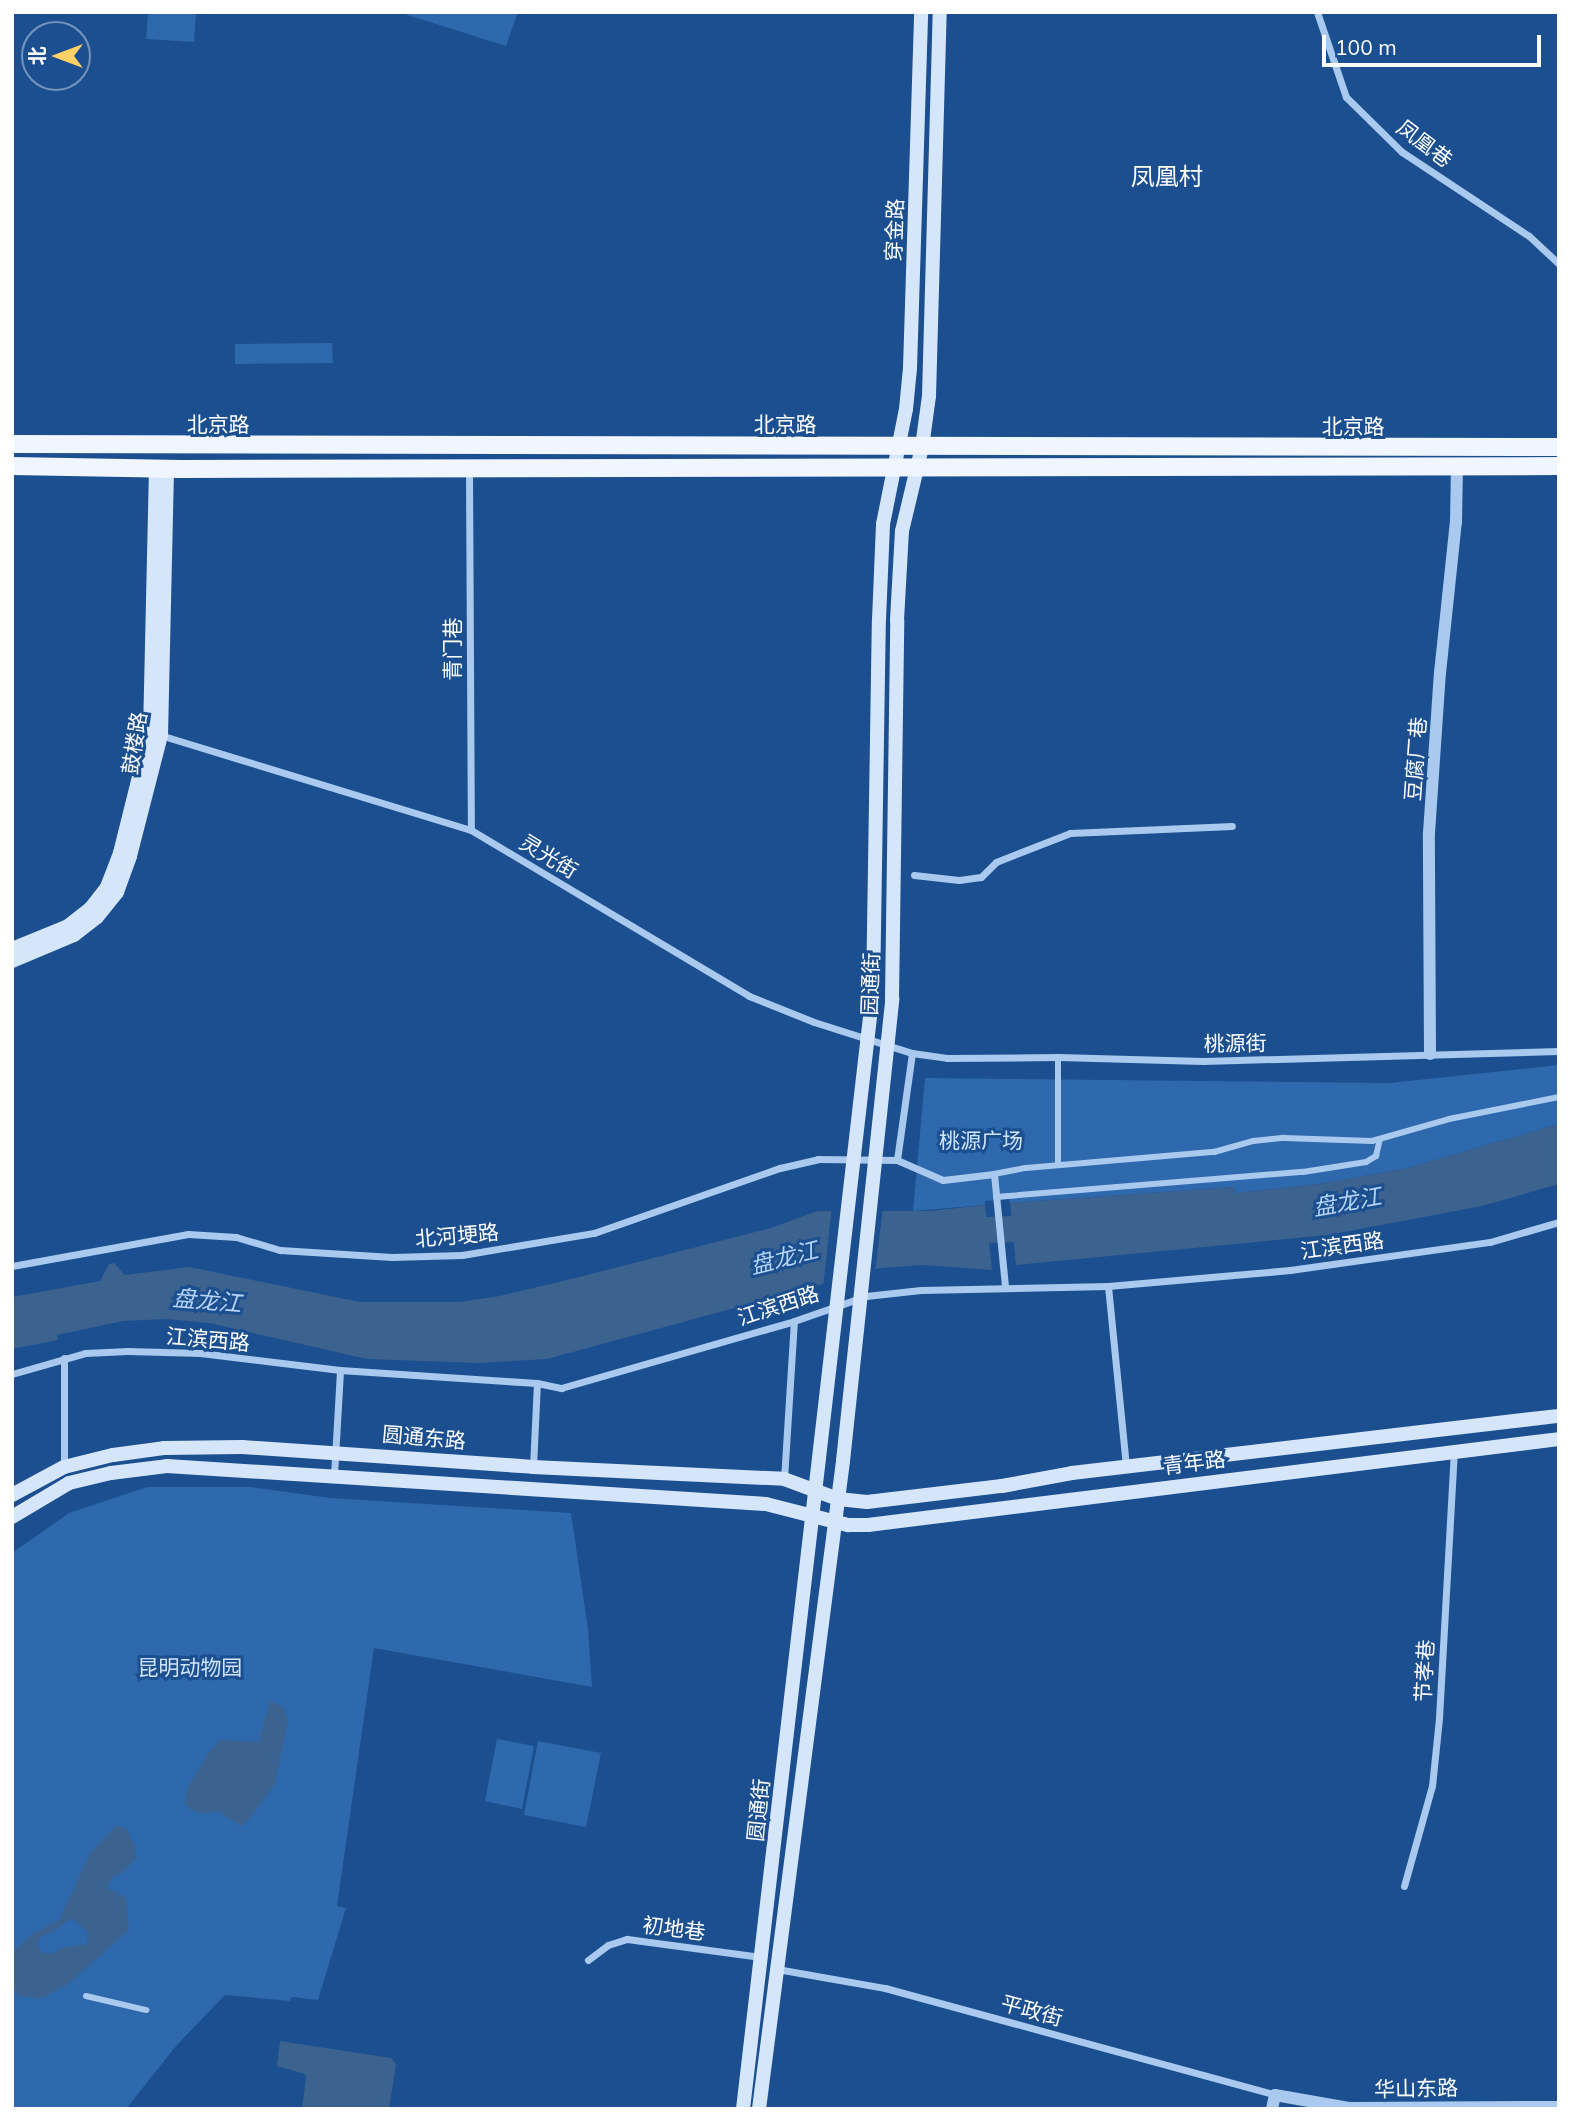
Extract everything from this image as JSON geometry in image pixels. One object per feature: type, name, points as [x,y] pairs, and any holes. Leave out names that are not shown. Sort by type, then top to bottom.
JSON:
[{"type":"main road","name":"穿金路","points":[[898,447],[910,368],[921,12]]},
{"type":"main road","name":"穿金路","points":[[922,447],[929,396],[940,12]]},
{"type":"main road","name":"北京路","points":[[12,444],[1559,447]]},
{"type":"main road","name":"园通街","points":[[812,1516],[873,993],[883,523],[898,447]]},
{"type":"main road","name":"园通街","points":[[834,1522],[843,1461],[892,999],[897,620],[902,531],[915,467],[922,447]]},
{"type":"main road","name":"北京路","points":[[12,466],[162,469],[1559,466]]},
{"type":"main road","name":"鼓楼路","points":[[12,961],[74,935],[97,917],[117,892],[130,856],[155,734],[162,469]]},
{"type":"main road","name":"鼓楼路","points":[[12,949],[68,926],[90,909],[107,887],[120,853],[155,734]]},
{"type":"main road","name":"青年路","points":[[838,1499],[867,1502],[1002,1486],[1072,1473],[1559,1416]]},
{"type":"main road","name":"青年路","points":[[834,1522],[868,1525],[1559,1439]]},
{"type":"main road","name":"圆通东路","points":[[12,1495],[64,1468],[113,1455],[164,1448],[335,1451],[533,1467],[784,1479],[838,1499]]},
{"type":"main road","name":"圆通东路","points":[[12,1517],[69,1483],[111,1473],[167,1466],[766,1504],[789,1507],[834,1522]]},
{"type":"main road","name":"圆通街","points":[[743,2109],[812,1516]]},
{"type":"main road","name":"圆通街","points":[[759,2109],[834,1522]]},
{"type":"street","name":"凤凰巷","points":[[1317,12],[1346,97],[1402,152],[1529,236],[1559,264]]},
{"type":"street","name":"豆腐厂巷","points":[[1430,1054],[1429,833],[1440,673],[1456,522],[1457,467]]},
{"type":"street","name":"青门巷","points":[[469,468],[471,830]]},
{"type":"street","name":"灵光街","points":[[155,734],[471,830],[750,996],[814,1022],[912,1053]]},
{"type":"street","points":[[914,875],[960,880],[981,877],[996,862],[1070,833],[1232,826]]},
{"type":"street","name":"桃源街","points":[[912,1053],[947,1058],[1058,1057],[1203,1061],[1559,1051]]},
{"type":"street","points":[[912,1053],[897,1160],[943,1180],[1058,1165],[1214,1152],[1253,1141],[1284,1138],[1347,1142],[1380,1139],[1449,1119],[1559,1097]]},
{"type":"street","points":[[1058,1057],[1058,1165]]},
{"type":"street","points":[[996,1199],[1303,1172],[1366,1161],[1376,1156],[1380,1139]]},
{"type":"street","name":"北河埂路","points":[[12,1266],[188,1234],[236,1237],[280,1250],[392,1257],[462,1255],[594,1233],[780,1168],[818,1159],[897,1160]]},
{"type":"street","points":[[994,1174],[1005,1287]]},
{"type":"street","name":"江滨西路","points":[[12,1374],[64,1358],[128,1351],[200,1353],[340,1370],[537,1383],[561,1388],[794,1321],[846,1301],[876,1295],[1005,1287],[1108,1286],[1316,1266],[1490,1242],[1559,1222]]},
{"type":"street","points":[[1108,1286],[1126,1468]]},
{"type":"street","points":[[784,1479],[794,1321]]},
{"type":"street","points":[[64,1358],[64,1468]]},
{"type":"street","points":[[334,1475],[340,1370]]},
{"type":"street","points":[[533,1467],[537,1383]]},
{"type":"street","name":"节孝巷","points":[[1404,1886],[1433,1773],[1439,1718],[1454,1453]]},
{"type":"street","name":"初地巷","points":[[588,1960],[608,1945],[627,1939],[762,1957]]},
{"type":"street","name":"平政街","points":[[776,1969],[885,1988],[1275,2095]]},
{"type":"street","points":[[86,1996],[146,2010]]},
{"type":"street","points":[[1272,2109],[1275,2095]]},
{"type":"street","name":"华山东路","points":[[1275,2095],[1349,2108],[1559,2108]]},
{"type":"green space","points":[[148,12],[196,12],[194,42],[146,39]]},
{"type":"green space","points":[[398,12],[518,12],[506,46]]},
{"type":"green space","points":[[332,343],[333,363],[235,364],[235,344]]},
{"type":"green space","name":"桃源广场","points":[[1559,1065],[1559,1124],[1408,1168],[1320,1184],[1235,1193],[1234,1187],[1010,1203],[1009,1199],[985,1201],[985,1205],[913,1211],[925,1078],[1390,1083]]},
{"type":"green space","name":"昆明动物园","points":[[147,1487],[251,1487],[330,1498],[571,1513],[588,1629],[592,1687],[374,1648],[337,1906],[346,1908],[318,2000],[292,1997],[290,2001],[225,1995],[176,2046],[126,2109],[12,2109],[12,1553],[69,1513]]},
{"type":"green space","points":[[497,1739],[534,1746],[522,1809],[485,1801]]},
{"type":"green space","points":[[538,1741],[601,1753],[586,1827],[524,1815]]},
{"type":"water","points":[[1559,1124],[1559,1184],[1482,1206],[1328,1235],[1016,1265],[1010,1203],[1234,1187],[1235,1193],[1320,1184],[1408,1168]]},
{"type":"water","points":[[985,1205],[992,1270],[922,1265],[881,1268],[547,1359],[479,1363],[367,1359],[209,1323],[166,1319],[123,1321],[57,1335],[58,1340],[12,1349],[12,1297],[100,1281],[109,1264],[114,1263],[125,1275],[189,1267],[360,1302],[460,1302],[500,1296],[575,1278],[771,1228],[817,1211],[930,1211]]},
{"type":"water","points":[[270,1701],[283,1707],[288,1720],[275,1784],[247,1822],[242,1826],[217,1811],[203,1814],[190,1809],[185,1804],[187,1789],[207,1755],[220,1740],[259,1742]]},
{"type":"water","points":[[117,1825],[127,1830],[135,1846],[136,1858],[122,1873],[112,1877],[108,1888],[126,1898],[129,1930],[68,1984],[40,1999],[19,1996],[12,1986],[12,1953],[30,1936],[60,1919],[90,1853]],"holes":[[[72,1918],[87,1932],[87,1944],[62,1948],[52,1954],[42,1952],[37,1945],[40,1937]]]},
{"type":"water","points":[[280,2041],[391,2058],[396,2064],[389,2109],[302,2109],[305,2074],[277,2066]]},
{"type":"pier","points":[[832,1206],[883,1207],[875,1273],[823,1288]]},
{"type":"waterway","name":"盘龙江","points":[[953,1231],[1047,1228]]},
{"type":"district","name":"凤凰村","points":[[1167,177]]}]
